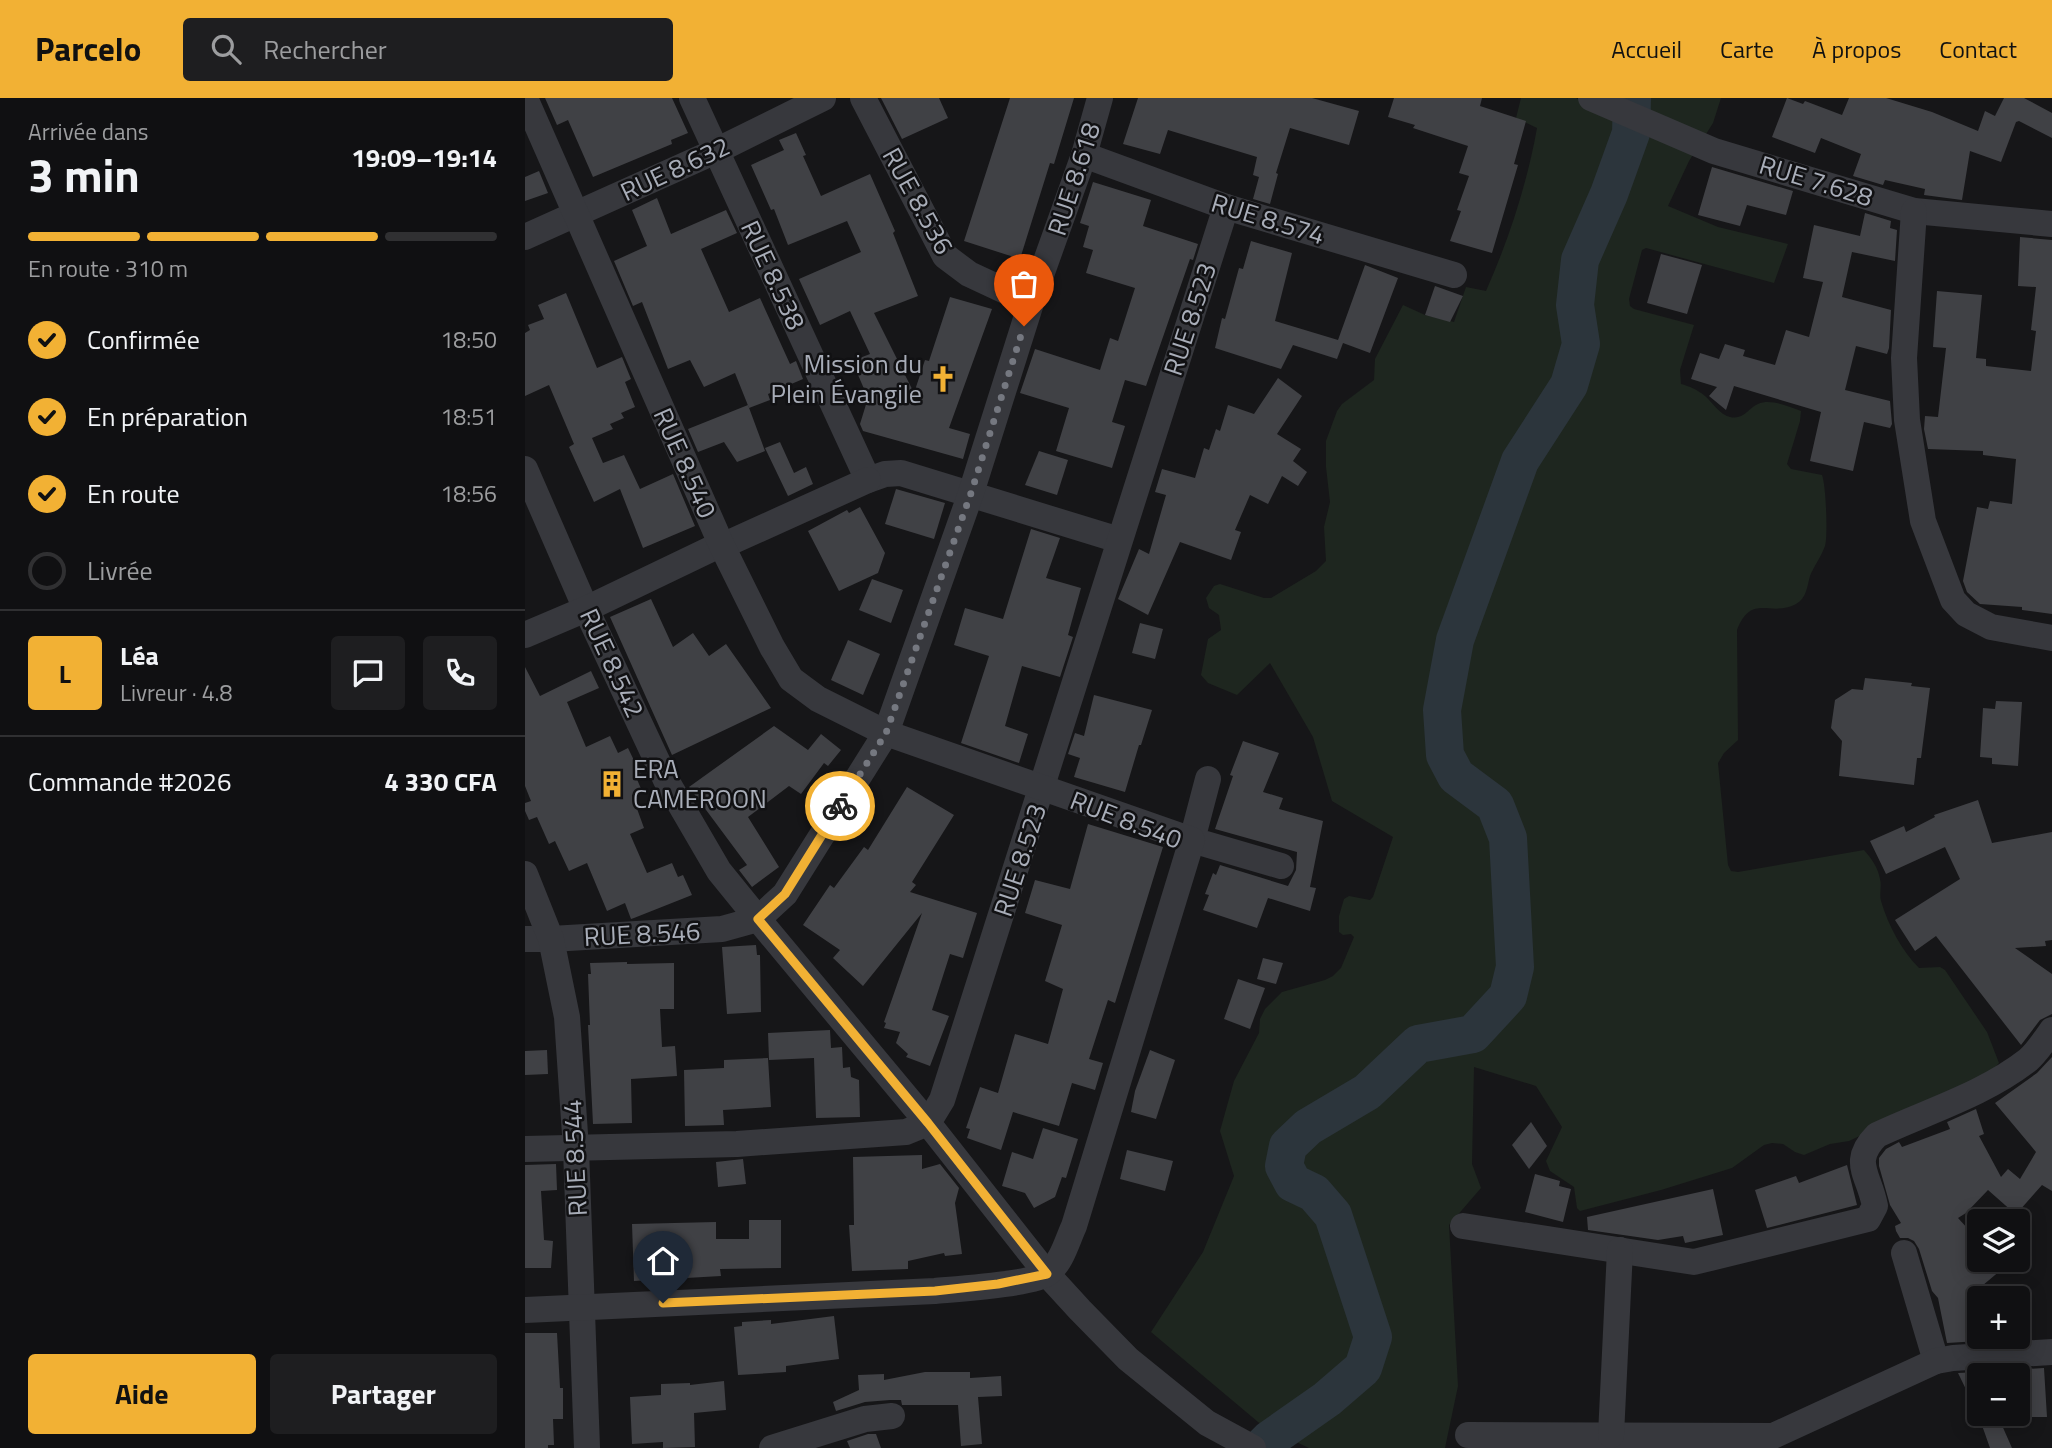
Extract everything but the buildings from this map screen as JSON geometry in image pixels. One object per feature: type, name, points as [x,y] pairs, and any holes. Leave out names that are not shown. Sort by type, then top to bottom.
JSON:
[{"type":"street","name":"RUE 8.540","points":[[525,98],[722,546],[772,647],[791,679],[818,699],[886,733],[1192,840],[1074,1226],[1061,1258],[1047,1274]]},
{"type":"street","name":"RUE 8.538","points":[[692,98],[868,480]]},
{"type":"street","name":"RUE 8.632","points":[[525,237],[716,152],[823,98]]},
{"type":"street","name":"RUE 8.536","points":[[863,98],[945,256],[968,274],[1031,303]]},
{"type":"street","name":"RUE 8.618","points":[[758,919],[785,894],[886,733],[971,493],[1031,303],[1084,155],[1100,98]]},
{"type":"street","name":"RUE 7.628","points":[[1591,98],[1714,151],[1914,211],[2052,225]]},
{"type":"street","name":"RUE 8.574","points":[[1084,155],[1226,207],[1454,275]]},
{"type":"street","name":"RUE 8.523","points":[[928,1123],[942,1100],[1226,207]]},
{"type":"street","points":[[1914,211],[1904,358],[1907,419],[1923,521],[1953,600],[1966,614],[1991,627],[2052,638]]},
{"type":"street","name":"RUE 8.542","points":[[525,469],[586,609],[666,780],[719,871],[758,919]]},
{"type":"street","points":[[525,635],[711,549],[885,474],[901,473],[1119,540]]},
{"type":"street","points":[[1208,779],[1192,840],[1281,866]]},
{"type":"street","name":"RUE 8.544","points":[[525,874],[551,939],[567,1017],[576,1149],[587,1448]]},
{"type":"street","points":[[758,919],[928,1123],[1047,1274],[1128,1359],[1207,1423],[1253,1448]]},
{"type":"street","name":"RUE 8.546","points":[[525,939],[722,929],[758,919]]},
{"type":"street","points":[[1463,1226],[1694,1262],[1868,1219],[1875,1206],[1862,1160],[1866,1147],[1877,1135],[1972,1095],[1999,1080],[2030,1058],[2052,1030]]},
{"type":"street","points":[[525,1149],[737,1144],[906,1132],[928,1123]]},
{"type":"street","points":[[1611,1435],[1620,1250]]},
{"type":"street","points":[[1904,1253],[1944,1360]]},
{"type":"street","points":[[525,1310],[935,1291],[998,1284],[1047,1274]]},
{"type":"street","points":[[1468,1435],[1773,1436],[1944,1360],[2052,1352]]},
{"type":"street","points":[[772,1448],[865,1419],[892,1416]]},
{"type":"shaded area","points":[[1521,98],[1576,98],[1590,106],[1594,98],[1721,98],[1713,123],[1689,161],[1668,206],[1718,227],[1788,244],[1774,283],[1646,248],[1642,250],[1629,299],[1630,306],[1694,325],[1680,370],[1681,384],[1702,394],[1723,414],[1739,417],[1763,402],[1801,411],[1787,464],[1791,469],[1822,475],[1826,522],[1825,546],[1802,598],[1787,608],[1755,609],[1743,619],[1737,630],[1738,740],[1718,763],[1728,865],[1731,871],[1738,872],[1864,850],[1878,871],[1881,901],[1901,946],[1919,968],[1940,967],[1945,970],[1987,1032],[1999,1063],[1990,1073],[1849,1141],[1830,1144],[1804,1155],[1783,1144],[1764,1145],[1732,1168],[1580,1211],[1577,1208],[1574,1187],[1550,1171],[1546,1161],[1562,1127],[1536,1086],[1474,1067],[1472,1164],[1481,1188],[1449,1225],[1458,1386],[1445,1448],[1309,1448],[1264,1427],[1151,1332],[1203,1252],[1234,1176],[1220,1131],[1234,1081],[1259,1033],[1260,1019],[1265,1009],[1282,992],[1325,980],[1341,968],[1354,937],[1339,932],[1339,916],[1344,899],[1349,896],[1370,900],[1373,897],[1393,837],[1332,801],[1313,737],[1270,663],[1237,695],[1208,683],[1201,675],[1208,639],[1221,630],[1219,615],[1209,608],[1206,598],[1214,586],[1220,584],[1271,598],[1316,571],[1326,561],[1324,527],[1330,502],[1326,441],[1337,411],[1342,404],[1374,380],[1375,359],[1403,305],[1425,315],[1454,322],[1466,287],[1486,291],[1516,211],[1537,128],[1516,118]]},
{"type":"waterway","points":[[1261,1448],[1327,1399],[1363,1368],[1373,1337],[1333,1215],[1314,1193],[1293,1183],[1284,1166],[1288,1146],[1308,1127],[1367,1092],[1418,1044],[1473,1034],[1508,996],[1515,967],[1508,838],[1495,805],[1456,776],[1445,755],[1442,710],[1455,640],[1520,461],[1569,385],[1581,344],[1575,305],[1580,260],[1609,194],[1631,133],[1632,98]]},
{"type":"way so far","points":[[840,806],[886,733],[971,493],[1024,326]]},
{"type":"place","name":"Mission du Plein Évangile","points":[[943,379]]},
{"type":"place","name":"ERA CAMEROON","points":[[612,784]]},
{"type":"route","points":[[663,1303],[935,1291],[998,1284],[1047,1274],[928,1123],[758,919],[785,894],[840,806]]}]
